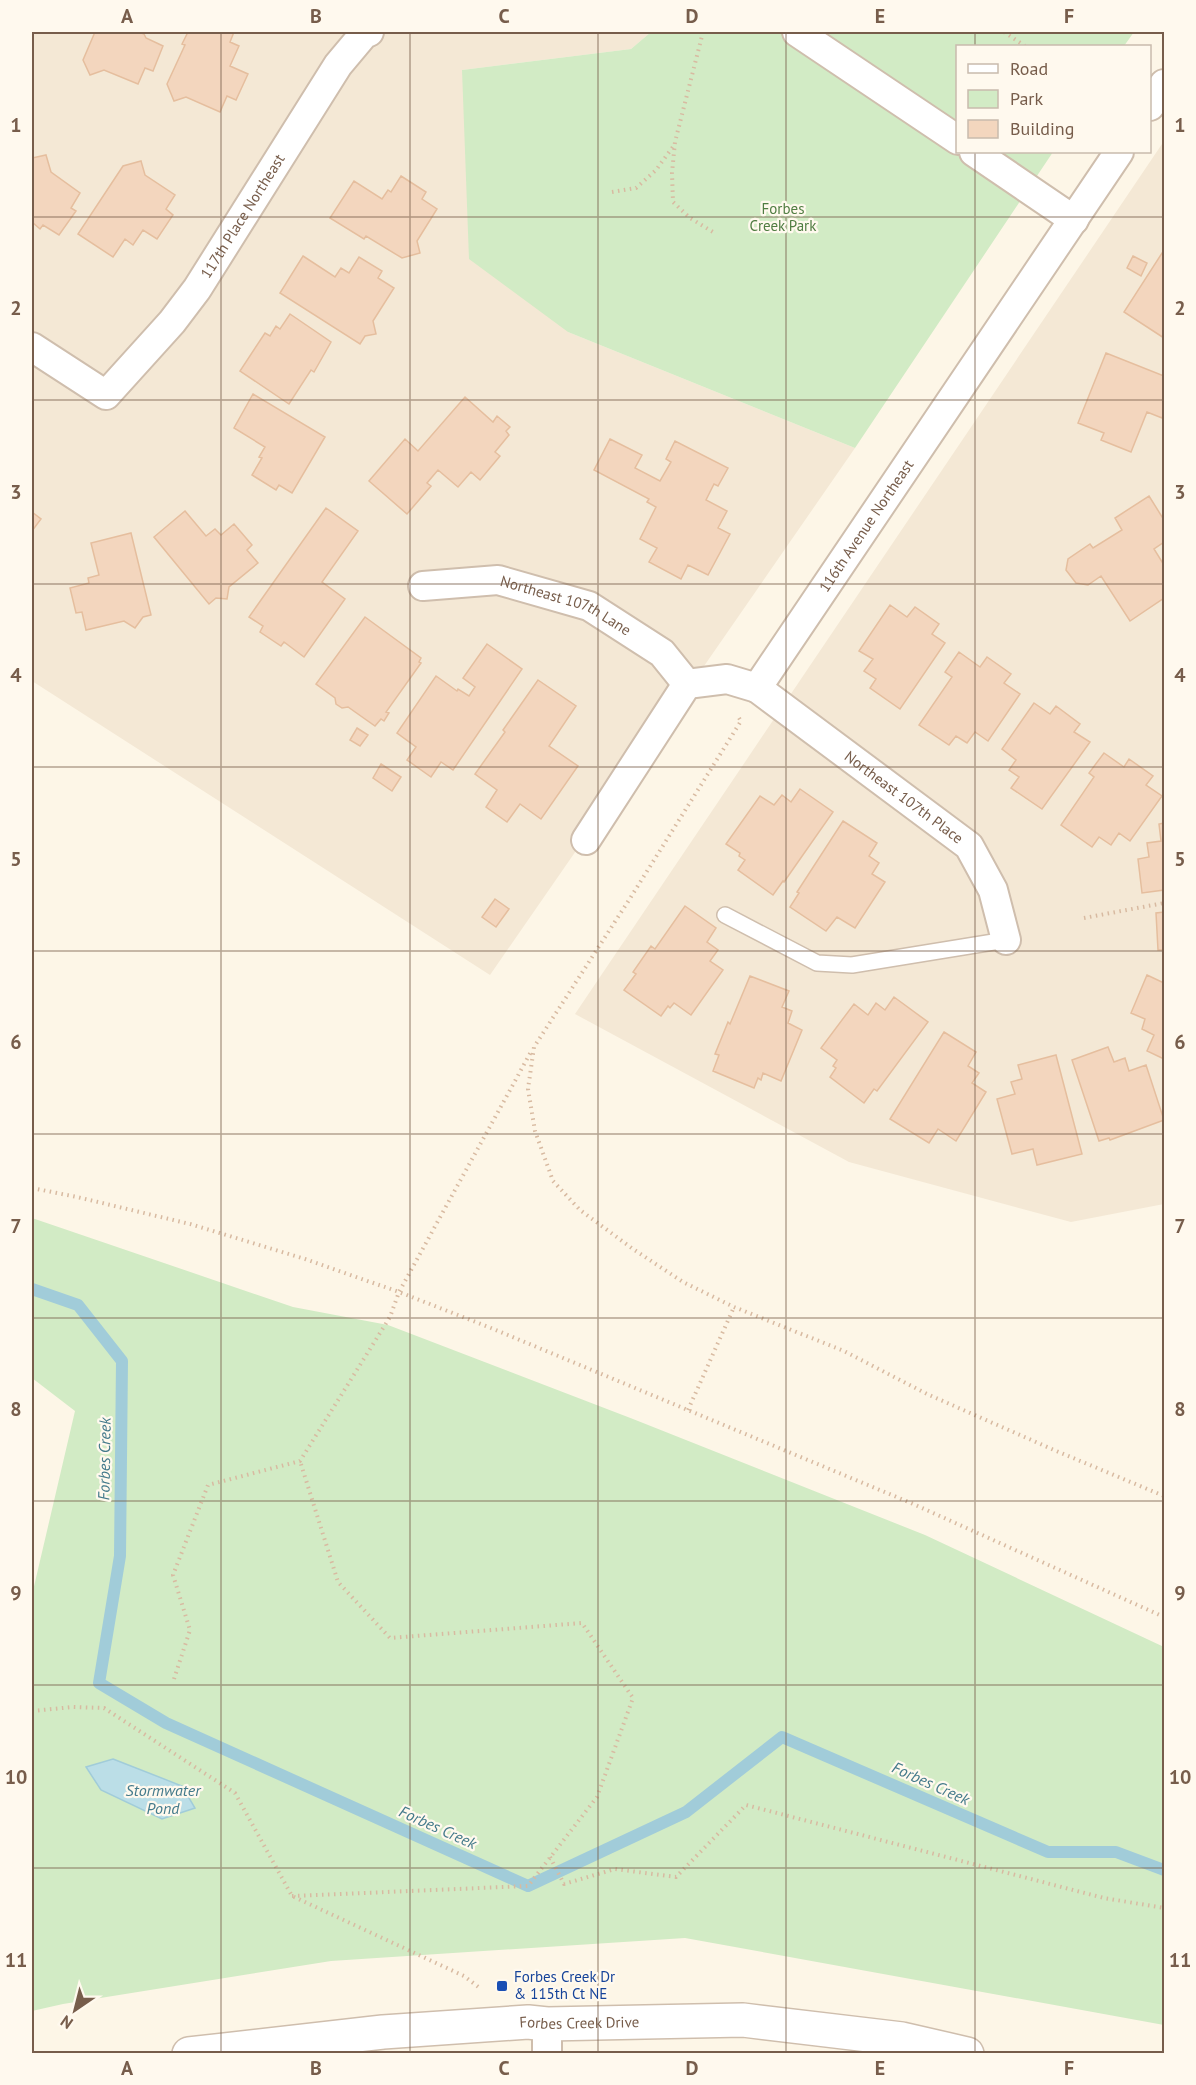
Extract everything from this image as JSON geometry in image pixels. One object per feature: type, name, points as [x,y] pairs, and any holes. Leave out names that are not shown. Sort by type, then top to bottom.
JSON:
[{"type":"street","name":"117th Place Northeast","points":[[32,348],[106,395],[172,322],[197,290],[338,65],[364,34],[369,32]]},
{"type":"street","points":[[797,32],[956,139]]},
{"type":"street","points":[[1151,103],[1164,84]]},
{"type":"street","points":[[975,153],[1074,220]]},
{"type":"street","name":"116th Avenue Northeast","points":[[757,688],[1118,153]]},
{"type":"street","name":"Northeast 107th Lane","points":[[423,586],[498,580],[589,606],[662,653],[687,684]]},
{"type":"street","points":[[586,840],[687,684],[727,679],[757,688]]},
{"type":"street","name":"Northeast 107th Place","points":[[757,688],[969,846],[993,890],[1006,940]]},
{"type":"street","name":"Forbes Creek Drive","points":[[189,2054],[383,2032],[528,2022],[547,2039],[743,2020],[902,2039],[967,2054]]},
{"type":"lane","points":[[725,915],[817,963],[852,965],[1006,940]]},
{"type":"path","points":[[703,32],[675,142],[672,172],[673,202],[690,218],[713,232]]},
{"type":"path","points":[[1004,32],[1024,45]]},
{"type":"path","points":[[612,192],[636,188],[656,170],[675,142]]},
{"type":"path","points":[[174,1679],[190,1630],[173,1575],[208,1485],[300,1461],[390,1317],[399,1292],[534,1047],[630,900],[741,721],[735,714]]},
{"type":"path","points":[[1084,918],[1164,903]]},
{"type":"path","points":[[534,1047],[528,1089],[535,1131],[553,1180],[580,1210],[633,1249],[683,1282],[734,1307],[844,1351],[927,1394],[1164,1496]]},
{"type":"path","points":[[32,1188],[190,1224],[305,1259],[399,1292],[911,1503],[1164,1617]]},
{"type":"path","points":[[688,1410],[706,1375],[734,1307]]},
{"type":"path","points":[[292,1896],[528,1886],[597,1797],[633,1698],[582,1623],[390,1638],[338,1582],[300,1461]]},
{"type":"path","points":[[32,1711],[73,1707],[104,1708],[234,1793],[292,1896],[464,1976],[482,1989]]},
{"type":"path","points":[[550,1857],[564,1884],[615,1869],[676,1877],[746,1805],[1104,1899],[1164,1908]]},
{"type":"shaded area","points":[[32,32],[651,32],[631,49],[462,70],[568,332],[855,448],[490,975],[32,681]]},
{"type":"shaded area","points":[[1164,141],[1164,1204],[1071,1222],[849,1162],[575,1014]]},
{"type":"green space","name":"Forbes Creek Park","points":[[651,32],[1134,32],[1125,45],[956,45],[956,153],[1052,153],[855,448],[568,332],[469,259],[462,70],[631,49]]},
{"type":"green space","points":[[32,1218],[293,1307],[388,1325],[925,1535],[1164,1647],[1164,2025],[685,1938],[331,1961],[32,2011],[32,1595],[75,1411],[32,1378]]},
{"type":"water","name":"Stormwater Pond","points":[[113,1759],[182,1786],[195,1808],[162,1819],[101,1790],[86,1767]]},
{"type":"building","points":[[95,32],[138,32],[163,46],[153,71],[145,68],[138,84],[104,70],[90,75],[83,60]]},
{"type":"building","points":[[188,32],[234,32],[230,42],[239,46],[230,66],[248,74],[236,100],[227,96],[220,112],[186,97],[174,101],[167,84],[185,45],[182,44]]},
{"type":"building","points":[[46,155],[51,172],[80,193],[71,208],[76,211],[59,235],[43,225],[40,229],[32,222],[32,158]]},
{"type":"building","points":[[141,161],[145,175],[175,195],[166,209],[173,215],[157,239],[143,230],[133,245],[125,239],[113,257],[78,234],[123,166]]},
{"type":"building","points":[[401,176],[426,192],[422,199],[437,209],[417,241],[420,253],[402,258],[366,236],[364,239],[330,218],[354,181],[382,199],[388,190],[391,192]]},
{"type":"building","points":[[1164,250],[1164,338],[1124,312]]},
{"type":"building","points":[[303,256],[335,277],[341,268],[349,273],[359,257],[382,271],[378,278],[394,288],[373,321],[376,334],[365,336],[360,344],[280,293]]},
{"type":"building","points":[[1133,256],[1147,263],[1141,276],[1127,268]]},
{"type":"building","points":[[290,314],[331,342],[314,372],[311,370],[289,404],[240,371],[265,333],[270,336],[276,326],[280,329]]},
{"type":"building","points":[[1106,353],[1164,376],[1162,418],[1147,412],[1131,452],[1101,440],[1104,433],[1078,423]]},
{"type":"building","points":[[253,394],[325,437],[292,493],[279,485],[276,490],[252,475],[262,458],[259,457],[265,447],[234,428]]},
{"type":"building","points":[[465,397],[493,422],[497,416],[510,427],[506,431],[509,435],[495,452],[500,456],[480,480],[471,472],[458,487],[438,470],[427,483],[431,486],[407,514],[369,481],[405,439],[418,451]]},
{"type":"building","points":[[610,439],[642,455],[635,468],[660,481],[671,462],[666,459],[675,441],[728,468],[718,486],[714,484],[706,500],[727,511],[718,528],[730,534],[708,575],[688,565],[681,579],[649,562],[657,548],[640,539],[656,507],[647,502],[649,499],[594,470]]},
{"type":"building","points":[[1149,496],[1164,520],[1164,542],[1154,549],[1164,565],[1164,598],[1130,621],[1101,576],[1088,585],[1076,583],[1066,570],[1068,559],[1090,544],[1093,548],[1122,530],[1115,518]]},
{"type":"building","points":[[326,508],[358,531],[322,582],[345,599],[304,657],[284,642],[281,646],[260,632],[263,626],[249,617]]},
{"type":"building","points":[[185,511],[206,536],[215,529],[221,535],[234,524],[252,545],[247,550],[258,563],[229,587],[227,599],[216,598],[209,604],[154,537]]},
{"type":"building","points":[[32,512],[41,519],[32,531]]},
{"type":"building","points":[[131,533],[151,615],[143,617],[135,628],[124,621],[86,630],[82,612],[76,613],[70,588],[89,583],[88,578],[99,575],[91,543]]},
{"type":"building","points":[[890,605],[907,617],[915,607],[939,624],[932,634],[945,643],[900,709],[870,688],[876,679],[864,671],[873,659],[859,651]]},
{"type":"building","points":[[365,617],[421,658],[419,662],[421,663],[386,712],[389,713],[384,721],[381,719],[375,726],[348,707],[342,708],[336,704],[335,698],[316,684]]},
{"type":"building","points":[[487,644],[522,669],[453,770],[441,762],[431,777],[407,760],[416,747],[397,733],[436,676],[457,691],[458,689],[469,696],[475,687],[463,678]]},
{"type":"building","points":[[959,652],[980,667],[987,657],[1011,674],[1004,683],[1020,694],[988,741],[975,732],[967,743],[956,736],[949,745],[919,725],[952,677],[945,672]]},
{"type":"building","points":[[538,680],[576,706],[549,746],[578,766],[541,819],[520,804],[507,822],[486,807],[497,790],[475,774]]},
{"type":"building","points":[[1034,703],[1050,714],[1056,706],[1080,724],[1074,732],[1090,742],[1042,809],[1011,788],[1019,777],[1009,770],[1016,760],[1002,749]]},
{"type":"building","points":[[357,728],[368,735],[360,746],[350,740]]},
{"type":"building","points":[[1104,753],[1124,767],[1129,759],[1153,776],[1146,785],[1162,796],[1130,841],[1119,833],[1111,845],[1099,837],[1092,847],[1061,825],[1094,777],[1089,773]]},
{"type":"building","points":[[381,764],[401,777],[392,791],[373,778]]},
{"type":"building","points":[[800,789],[833,812],[773,895],[738,870],[745,860],[739,856],[740,853],[726,844],[760,796],[774,805],[782,795],[791,802]]},
{"type":"building","points":[[843,821],[877,843],[869,856],[879,863],[872,874],[885,882],[855,928],[837,917],[826,931],[790,907],[799,893],[797,892]]},
{"type":"building","points":[[1164,823],[1164,890],[1142,893],[1138,859],[1149,857],[1147,843],[1161,841],[1159,824]]},
{"type":"building","points":[[495,899],[509,909],[496,927],[482,917]]},
{"type":"building","points":[[685,906],[716,928],[707,942],[718,950],[710,961],[723,970],[691,1015],[674,1003],[670,1008],[668,1006],[661,1016],[624,990],[636,974],[633,972],[651,946],[655,949]]},
{"type":"building","points":[[1164,912],[1164,950],[1158,950],[1156,913]]},
{"type":"building","points":[[1147,975],[1164,983],[1164,1059],[1147,1051],[1154,1035],[1142,1029],[1145,1019],[1131,1013]]},
{"type":"building","points":[[750,976],[789,991],[782,1007],[792,1011],[788,1023],[802,1030],[781,1081],[763,1073],[761,1080],[758,1078],[754,1088],[713,1071],[719,1055],[715,1054]]},
{"type":"building","points":[[894,997],[928,1022],[877,1091],[874,1089],[864,1103],[830,1077],[836,1068],[833,1066],[837,1060],[821,1048],[854,1004],[868,1015],[876,1003],[885,1010]]},
{"type":"building","points":[[944,1032],[976,1052],[968,1066],[979,1073],[972,1083],[986,1092],[956,1141],[938,1129],[929,1143],[890,1119]]},
{"type":"building","points":[[1108,1047],[1114,1062],[1125,1058],[1129,1071],[1146,1065],[1164,1120],[1110,1140],[1109,1138],[1099,1141],[1072,1060]]},
{"type":"building","points":[[1056,1055],[1082,1154],[1037,1165],[1033,1149],[1012,1154],[997,1099],[1015,1094],[1011,1082],[1022,1079],[1018,1065]]},
{"type":"waterway","name":"Forbes Creek","points":[[32,1289],[78,1305],[122,1361],[120,1556],[99,1683],[166,1723],[528,1886],[686,1812],[782,1737],[1048,1852],[1116,1852],[1164,1870]]},
{"type":"place","name":"Forbes Creek Dr & 115th Ct NE","points":[[502,1986]]}]
